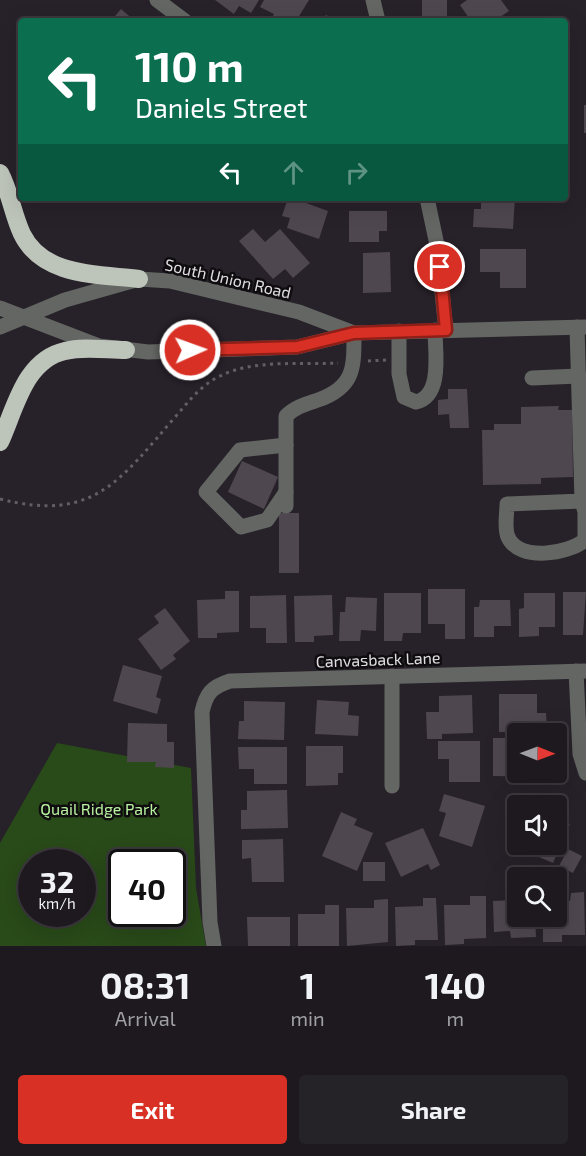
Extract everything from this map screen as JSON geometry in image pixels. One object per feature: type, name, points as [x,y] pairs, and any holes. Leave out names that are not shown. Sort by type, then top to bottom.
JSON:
[{"type":"highway","points":[[0,173],[23,236],[35,252],[61,268],[139,279]]},
{"type":"highway","points":[[0,442],[27,378],[38,365],[66,350],[126,350]]},
{"type":"street","points":[[157,0],[181,18]]},
{"type":"street","points":[[373,0],[377,18]]},
{"type":"street","points":[[399,331],[400,385],[404,397],[416,402],[427,398],[433,387],[441,330],[437,245],[428,201]]},
{"type":"street","name":"South Union Road","points":[[0,327],[65,300],[139,279],[170,281],[299,312],[354,333]]},
{"type":"street","name":"South Union Road","points":[[0,308],[99,346],[126,350],[297,347],[354,333],[582,327]]},
{"type":"street","points":[[582,327],[579,376],[585,540],[578,547],[557,552],[535,553],[513,544],[507,536],[507,504],[582,501]]},
{"type":"street","points":[[286,445],[240,450],[206,492],[242,526],[267,520],[286,499],[286,445],[286,416],[294,408],[339,389],[350,378],[354,363],[354,333]]},
{"type":"street","points":[[532,378],[579,376]]},
{"type":"street","points":[[581,671],[580,754],[586,772]]},
{"type":"street","name":"Canvasback Lane","points":[[214,946],[210,922],[202,712],[206,695],[215,686],[230,681],[581,671]]},
{"type":"street","points":[[392,676],[392,786]]},
{"type":"path","points":[[0,499],[54,507],[76,503],[98,494],[129,470],[204,386],[231,371],[260,366]]},
{"type":"green space","name":"Quail Ridge Park","points":[[57,743],[191,768],[196,888],[206,946],[0,946],[0,843]]},
{"type":"building","points":[[215,0],[259,0],[251,13],[239,6],[234,14]]},
{"type":"building","points":[[264,0],[309,0],[298,18],[272,18],[274,14],[260,7]]},
{"type":"building","points":[[422,0],[447,0],[447,18],[422,18]]},
{"type":"building","points":[[467,0],[501,0],[509,11],[498,18],[469,18],[460,5]]},
{"type":"building","points":[[121,9],[132,18],[114,18]]},
{"type":"building","points":[[584,105],[586,105],[586,133],[584,133]]},
{"type":"building","points":[[287,201],[306,201],[306,203],[328,211],[319,239],[287,228],[290,218],[282,216]]},
{"type":"building","points":[[481,201],[515,201],[513,229],[473,227],[474,209],[481,209]]},
{"type":"building","points":[[349,211],[387,211],[387,231],[379,231],[379,242],[349,242]]},
{"type":"building","points":[[253,229],[265,242],[280,229],[310,263],[293,278],[285,269],[273,279],[239,241]]},
{"type":"building","points":[[480,249],[526,249],[526,288],[500,288],[500,272],[480,272]]},
{"type":"building","points":[[390,252],[391,292],[363,293],[363,253]]},
{"type":"building","points":[[448,389],[467,389],[469,428],[450,428],[449,414],[438,415],[438,400],[448,399]]},
{"type":"building","points":[[559,406],[558,410],[572,410],[573,477],[541,478],[541,484],[483,485],[482,430],[494,430],[494,424],[521,424],[521,407]]},
{"type":"building","points":[[242,461],[278,477],[264,509],[228,492]]},
{"type":"building","points":[[279,513],[299,513],[299,573],[279,573]]},
{"type":"building","points":[[428,589],[465,589],[465,639],[445,639],[445,624],[428,624]]},
{"type":"building","points":[[225,591],[239,591],[239,632],[217,633],[217,638],[198,638],[197,600],[225,599]]},
{"type":"building","points":[[563,592],[586,592],[583,635],[563,635]]},
{"type":"building","points":[[384,593],[421,593],[421,633],[403,633],[402,641],[384,641]]},
{"type":"building","points":[[524,593],[555,593],[555,627],[539,627],[539,636],[519,637],[519,609],[524,608]]},
{"type":"building","points":[[286,595],[287,643],[266,643],[266,628],[250,628],[250,596]]},
{"type":"building","points":[[332,595],[333,635],[314,636],[314,642],[295,642],[294,596]]},
{"type":"building","points":[[346,597],[377,598],[376,631],[361,630],[360,641],[339,641],[340,612],[345,612]]},
{"type":"building","points":[[480,600],[510,600],[511,626],[494,626],[494,637],[474,637],[474,607],[479,607]]},
{"type":"building","points":[[165,608],[190,641],[173,655],[176,659],[161,670],[138,639],[159,623],[154,616]]},
{"type":"building","points":[[123,665],[162,676],[156,697],[161,699],[157,714],[113,701]]},
{"type":"building","points":[[499,694],[537,694],[537,713],[546,713],[547,723],[507,723],[507,732],[499,732]]},
{"type":"building","points":[[472,695],[473,733],[442,734],[442,739],[427,739],[426,712],[439,712],[439,696]]},
{"type":"building","points":[[317,700],[349,702],[348,715],[359,716],[358,736],[315,734]]},
{"type":"building","points":[[244,701],[285,702],[284,740],[238,739],[239,721],[244,721]]},
{"type":"building","points":[[128,723],[167,724],[167,742],[174,742],[174,768],[155,767],[156,762],[127,762]]},
{"type":"building","points":[[493,738],[507,738],[507,776],[493,776]]},
{"type":"building","points":[[438,741],[480,741],[480,782],[449,782],[449,759],[438,759]]},
{"type":"building","points":[[306,746],[343,746],[343,773],[338,773],[338,785],[306,786]]},
{"type":"building","points":[[238,747],[287,747],[287,784],[254,784],[254,769],[239,769]]},
{"type":"building","points":[[287,790],[288,828],[241,829],[241,810],[247,810],[247,791]]},
{"type":"building","points":[[444,794],[485,806],[472,847],[439,836],[446,813],[439,811]]},
{"type":"building","points":[[341,812],[357,819],[354,825],[373,833],[357,871],[322,856]]},
{"type":"building","points":[[423,828],[440,865],[431,870],[428,864],[401,877],[385,843]]},
{"type":"building","points":[[283,839],[284,882],[252,882],[251,858],[242,859],[242,840]]},
{"type":"building","points":[[568,849],[582,856],[573,873],[567,870],[567,867],[559,866],[567,855]]},
{"type":"building","points":[[540,855],[556,855],[553,863],[539,857]]},
{"type":"building","points":[[363,862],[385,862],[385,881],[363,881]]},
{"type":"building","points":[[584,892],[585,935],[562,935],[562,942],[543,942],[543,927],[567,927],[567,901],[570,901],[571,893]]},
{"type":"building","points":[[470,896],[486,896],[486,938],[464,939],[464,944],[445,945],[444,905],[470,905]]},
{"type":"building","points":[[423,898],[436,898],[438,940],[415,940],[415,945],[396,946],[395,907],[423,906]]},
{"type":"building","points":[[388,899],[388,942],[347,946],[346,908],[374,908],[374,900]]},
{"type":"building","points":[[507,900],[507,927],[536,927],[536,937],[511,938],[510,931],[494,932],[493,901]]},
{"type":"building","points":[[325,905],[339,905],[339,946],[298,946],[298,914],[325,914]]},
{"type":"building","points":[[247,917],[290,917],[290,946],[248,946]]},
{"type":"route","points":[[190,350],[297,347],[354,333],[446,330],[440,267]]}]
